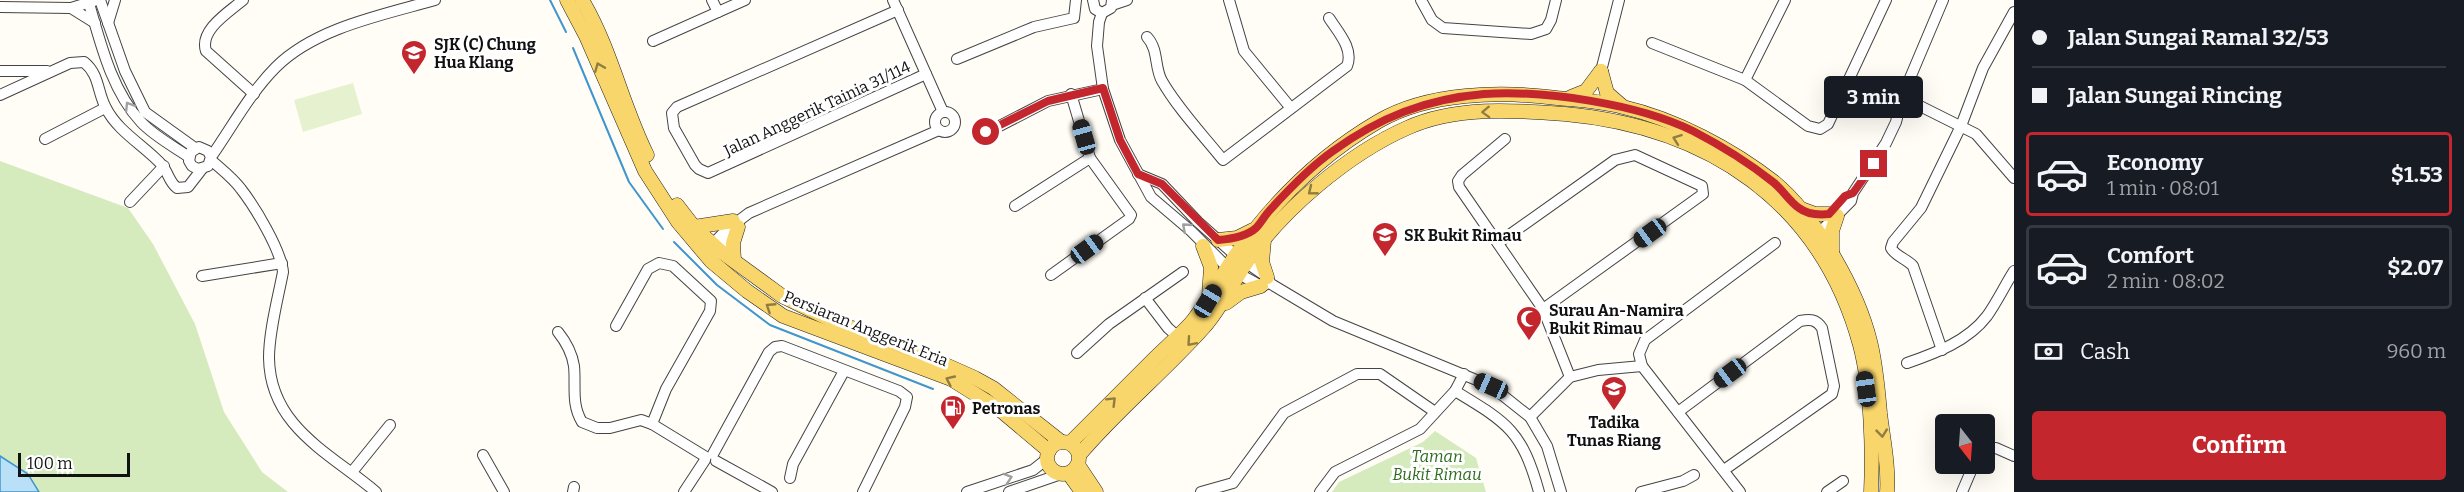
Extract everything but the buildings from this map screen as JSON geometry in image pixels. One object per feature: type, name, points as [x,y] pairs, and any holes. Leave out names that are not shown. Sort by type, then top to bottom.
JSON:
[{"type":"main road","name":"Persiaran Anggerik Eria","points":[[567,0],[586,36],[645,171],[678,222],[712,252],[734,260],[765,285],[800,306],[975,378],[1065,442],[1072,467],[1052,469],[1048,455],[999,409],[951,379],[783,315],[747,291],[712,252],[673,201],[646,153],[611,62],[582,0]]},
{"type":"main road","points":[[1563,98],[1576,96],[1586,91],[1601,71]]},
{"type":"main road","points":[[1601,71],[1596,102],[1605,118]]},
{"type":"main road","points":[[1601,71],[1607,93],[1622,106]]},
{"type":"main road","points":[[1072,467],[1120,411],[1172,363],[1213,306],[1282,197],[1331,152],[1383,119],[1402,111],[1445,99],[1519,93],[1622,106],[1692,131],[1769,192],[1832,255],[1853,293],[1870,342],[1877,385],[1887,492]]},
{"type":"main road","points":[[1218,240],[1260,233],[1363,152],[1408,127],[1448,116],[1476,112],[1522,111],[1605,118],[1715,150],[1774,183],[1799,208],[1834,277],[1860,346],[1867,398],[1871,492]]},
{"type":"main road","points":[[1799,208],[1815,214],[1833,215],[1832,255]]},
{"type":"main road","points":[[694,227],[737,222],[733,243],[734,260]]},
{"type":"main road","points":[[1048,455],[1065,442],[1177,336],[1213,306],[1266,282],[1260,233]]},
{"type":"main road","points":[[1203,246],[1211,267],[1213,306]]},
{"type":"main road","points":[[1072,467],[1082,492]]},
{"type":"main road","points":[[1072,467],[1096,492]]},
{"type":"street","points":[[108,23],[116,0]]},
{"type":"street","points":[[243,0],[208,33],[204,45],[206,51],[254,94]]},
{"type":"street","points":[[0,94],[70,63],[84,62],[94,74],[105,108],[132,138],[164,166],[173,185],[177,188],[188,187],[275,68],[316,38],[435,0]]},
{"type":"street","points":[[712,0],[718,12]]},
{"type":"street","points":[[653,42],[745,0]]},
{"type":"street","points":[[957,59],[1034,27],[1074,18],[1076,0]]},
{"type":"street","points":[[1093,0],[1095,9],[1102,13],[1109,11],[1112,2],[1127,0]]},
{"type":"street","points":[[1229,0],[1244,51],[1290,107]]},
{"type":"street","points":[[1421,0],[1432,20],[1443,28],[1531,34],[1546,29],[1556,0]]},
{"type":"street","points":[[1601,71],[1619,0]]},
{"type":"street","points":[[1652,43],[1744,80],[1808,126],[1820,129],[1825,127],[1886,0]]},
{"type":"street","points":[[1812,235],[1833,215],[1845,196],[1853,193],[1886,143],[1896,122],[1902,97],[1943,0]]},
{"type":"street","points":[[94,1],[108,23],[125,71],[145,112],[192,153],[192,166],[207,164],[241,188],[274,244],[282,263],[283,272],[269,356],[274,392],[292,423],[328,455],[376,492]]},
{"type":"street","points":[[0,7],[71,8],[94,1]]},
{"type":"street","points":[[94,1],[95,24],[112,73],[132,111],[152,131],[192,153],[205,149],[207,164]]},
{"type":"street","points":[[1744,80],[1782,1]]},
{"type":"street","points":[[895,5],[943,112]]},
{"type":"street","name":"Jalan Anggerik Tainia 31/114","points":[[895,5],[677,107],[672,113],[672,124],[695,165],[704,172],[720,169],[926,74]]},
{"type":"street","points":[[71,8],[95,24]]},
{"type":"street","points":[[1942,350],[1913,266],[1907,258],[1893,252],[1893,242],[1921,208],[1961,126],[1983,68],[2014,12]]},
{"type":"street","points":[[1102,13],[1097,46],[1103,88],[1120,140],[1151,198],[1191,231],[1203,246],[1333,321],[1491,386],[1530,417],[1547,446],[1561,492]]},
{"type":"street","points":[[1147,37],[1153,43],[1157,55],[1161,79],[1224,160],[1290,107],[1347,66],[1350,59],[1347,47],[1329,18]]},
{"type":"street","points":[[0,71],[50,71]]},
{"type":"street","points":[[13,71],[16,88]]},
{"type":"street","points":[[986,132],[1048,101],[1103,88]]},
{"type":"street","points":[[1051,275],[1131,215],[1090,158],[1071,94]]},
{"type":"street","points":[[1902,97],[1976,134],[2014,178]]},
{"type":"street","points":[[45,139],[105,108]]},
{"type":"street","points":[[712,252],[737,222],[749,213],[939,130],[948,131],[955,124],[953,115],[943,112],[938,115],[935,121],[939,130]]},
{"type":"street","points":[[1505,139],[1462,175],[1458,181],[1461,192],[1543,309],[1570,376]]},
{"type":"street","points":[[1498,243],[1614,160],[1624,156],[1635,155],[1697,181],[1702,186],[1703,194],[1543,309]]},
{"type":"street","points":[[1015,206],[1090,158]]},
{"type":"street","points":[[130,202],[164,166]]},
{"type":"street","points":[[1138,174],[1162,184],[1218,240],[1237,265]]},
{"type":"street","points":[[1167,211],[1177,199]]},
{"type":"street","points":[[1740,492],[1642,366],[1640,354],[1645,340],[1775,243]]},
{"type":"street","points":[[616,326],[648,269],[659,262],[673,266],[711,301],[710,311],[666,389],[652,424]]},
{"type":"street","points":[[202,276],[282,263]]},
{"type":"street","points":[[1907,363],[1942,350],[1965,337],[1987,316],[2014,271]]},
{"type":"street","points":[[1077,353],[1109,324],[1183,272]]},
{"type":"street","points":[[1145,298],[1177,336]]},
{"type":"street","points":[[1678,412],[1800,321],[1808,319],[1817,321],[1822,328],[1834,386],[1832,394],[1724,470]]},
{"type":"street","points":[[558,332],[566,342],[573,363],[576,408],[582,422],[603,428],[640,420],[652,424],[772,492]]},
{"type":"street","points":[[684,492],[710,458],[772,349],[782,346],[899,390],[907,397],[905,407],[863,492]]},
{"type":"street","points":[[1530,417],[1570,376],[1598,370],[1642,366]]},
{"type":"street","points":[[790,478],[793,464],[844,371]]},
{"type":"street","points":[[1201,492],[1233,483],[1284,413],[1357,374],[1380,374],[1435,412]]},
{"type":"street","points":[[1320,492],[1335,472],[1420,429],[1455,392],[1464,374]]},
{"type":"street","points":[[1455,392],[1499,418],[1518,439],[1528,456],[1539,492]]},
{"type":"street","points":[[352,472],[390,425]]},
{"type":"street","points":[[1995,448],[2014,456]]},
{"type":"street","points":[[483,455],[504,492]]},
{"type":"street","points":[[967,492],[1033,470],[1048,455]]},
{"type":"street","points":[[1009,492],[1072,467]]},
{"type":"street","points":[[1962,492],[1970,474]]},
{"type":"street","points":[[1641,492],[1683,481],[1694,475]]},
{"type":"street","points":[[1827,492],[1843,482]]},
{"type":"green space","points":[[353,83],[362,114],[303,132],[294,100]]},
{"type":"green space","points":[[0,161],[128,208],[153,244],[195,324],[224,412],[262,472],[288,492],[0,492]]},
{"type":"green space","name":"Taman Bukit Rimau","points":[[1435,431],[1476,458],[1486,492],[1332,492],[1339,482],[1423,442]]},
{"type":"water","points":[[0,456],[28,474],[39,492],[0,492]]},
{"type":"waterway","points":[[550,0],[566,32]]},
{"type":"waterway","points":[[573,48],[629,182],[663,229]]},
{"type":"waterway","points":[[674,242],[717,285],[770,325],[933,389]]},
{"type":"place","name":"SJK (C) Chung Hua Klang","points":[[414,76]]},
{"type":"place","name":"SK Bukit Rimau","points":[[1385,258]]},
{"type":"place","name":"Surau An-Namira Bukit Rimau","points":[[1529,342]]},
{"type":"place","name":"Tadika Tunas Riang","points":[[1614,412]]},
{"type":"place","name":"Petronas","points":[[953,431]]},
{"type":"route","points":[[986,132],[1048,101],[1103,88],[1120,140],[1138,174],[1162,184],[1218,240],[1238,238],[1256,228],[1282,197],[1331,152],[1383,119],[1445,99],[1485,94],[1519,93],[1596,102],[1622,106],[1660,118],[1692,131],[1718,146],[1774,183],[1799,208],[1815,214],[1829,214],[1845,196],[1853,193],[1874,164]]}]
